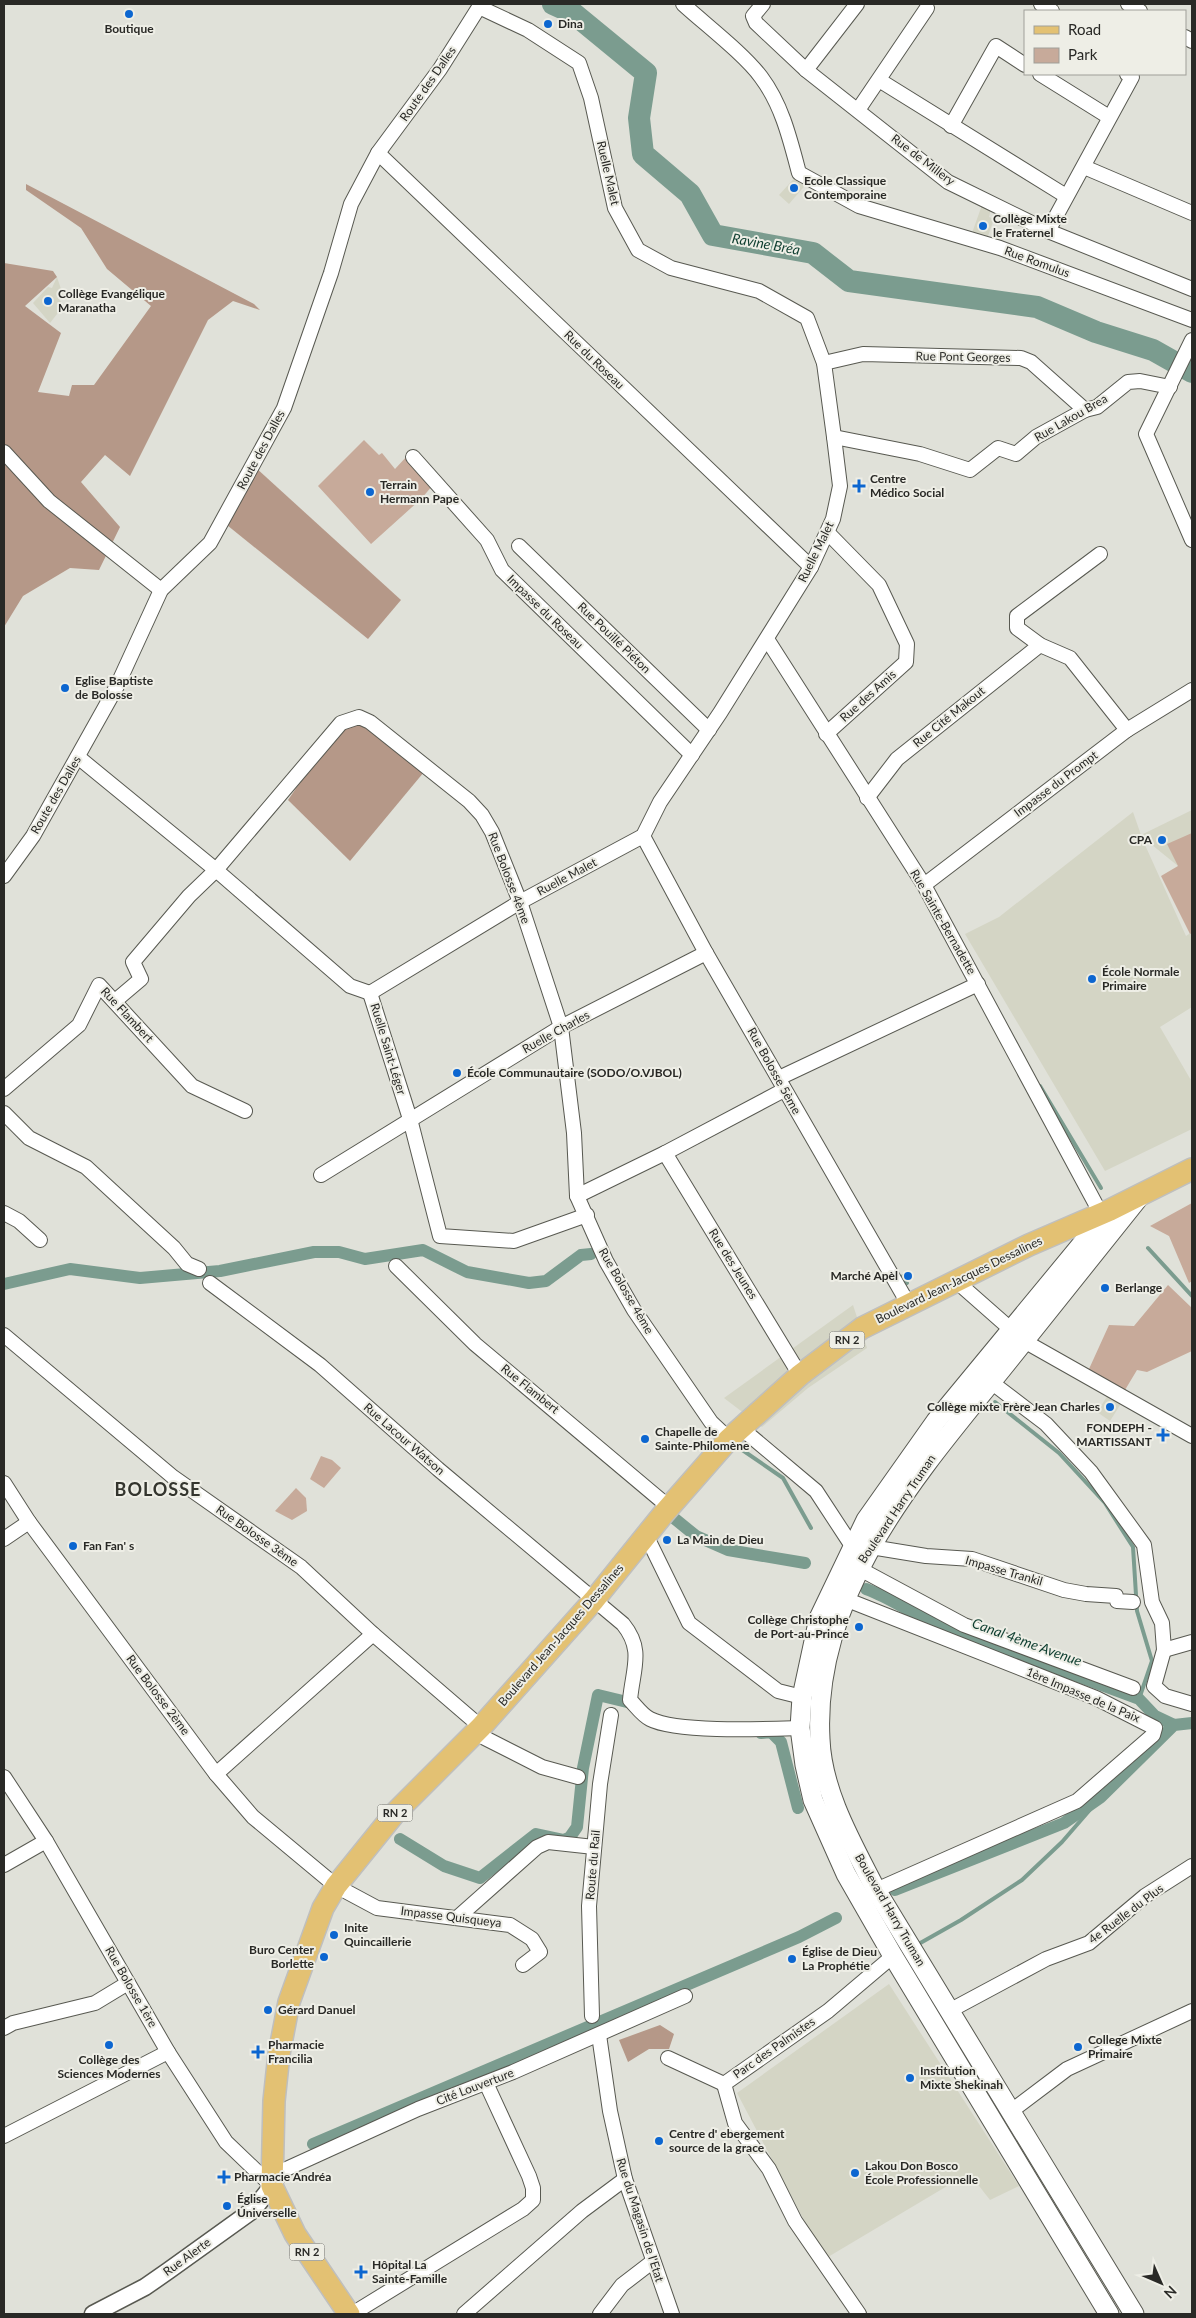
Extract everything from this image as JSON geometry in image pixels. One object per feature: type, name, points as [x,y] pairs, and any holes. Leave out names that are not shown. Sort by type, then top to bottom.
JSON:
[{"type":"main road","name":"Boulevard Jean-Jacques Dessalines","points":[[350,2314],[296,2234],[272,2186],[275,2092],[279,2054],[289,2002],[317,1924],[336,1886],[396,1813],[478,1730],[594,1600],[669,1507],[735,1434],[800,1375],[862,1328],[1029,1245],[1106,1212],[1192,1169]]},
{"type":"main road","name":"Boulevard Harry Truman","points":[[1134,2314],[876,1890],[843,1824],[826,1774],[820,1741],[822,1676],[830,1641],[858,1568],[866,1520],[936,1421],[1017,1336],[1140,1196]]},
{"type":"main road","name":"Boulevard Harry Truman","points":[[1106,1212],[1017,1336],[991,1382],[861,1546],[819,1618],[802,1697],[800,1728],[805,1765],[818,1814],[846,1874],[893,1956],[1109,2314]]},
{"type":"street","name":"Rue Romulus","points":[[683,4],[760,76],[774,97],[787,127],[799,173],[859,206],[1000,248],[1192,320]]},
{"type":"street","name":"Rue de Millery","points":[[763,4],[753,16],[756,23],[806,70],[948,182],[1048,231],[1192,289]]},
{"type":"street","points":[[806,70],[858,4]]},
{"type":"street","name":"Route des Dalles","points":[[4,876],[34,836],[117,686],[161,590],[210,543],[284,408],[331,272],[351,204],[378,152],[433,78],[478,6]]},
{"type":"street","name":"Ruelle Malet","points":[[370,993],[520,902],[643,836],[660,802],[767,640],[811,567],[828,533],[840,486],[824,363],[807,318],[759,291],[671,268],[638,250],[616,208],[591,98],[579,63],[528,30],[478,6]]},
{"type":"street","points":[[858,110],[927,8]]},
{"type":"street","points":[[952,126],[996,46],[1024,63]]},
{"type":"street","points":[[1042,75],[1109,117]]},
{"type":"street","points":[[1048,231],[1132,77],[1129,75]]},
{"type":"street","points":[[878,80],[1066,196]]},
{"type":"street","name":"Rue du Roseau","points":[[378,152],[811,567]]},
{"type":"street","points":[[1084,167],[1192,213]]},
{"type":"street","points":[[1192,340],[1146,434],[1192,540]]},
{"type":"street","name":"Rue Pont Georges","points":[[824,363],[864,354],[1025,359],[1085,410]]},
{"type":"street","name":"Rue Lakou Brea","points":[[834,437],[920,454],[970,470],[998,448],[1016,454],[1036,437],[1096,406],[1128,382],[1140,381],[1170,387]]},
{"type":"street","points":[[4,452],[49,501],[161,590]]},
{"type":"street","name":"Impasse du Roseau","points":[[414,457],[488,540],[502,570],[692,755]]},
{"type":"street","name":"Rue des Amis","points":[[826,734],[906,662],[907,644],[879,585],[828,533]]},
{"type":"street","name":"Rue Pouillé Piéton","points":[[519,546],[709,730]]},
{"type":"street","points":[[1100,554],[1017,616],[1017,628],[1040,645],[1070,658],[1127,730]]},
{"type":"street","name":"Rue Sainte-Bernadette","points":[[767,640],[924,885],[1106,1212]]},
{"type":"street","name":"Rue Cité Makout","points":[[867,798],[897,759],[1040,645]]},
{"type":"street","name":"Impasse du Prompt","points":[[924,885],[1127,730],[1192,690]]},
{"type":"street","name":"Rue Bolosse 4ème","points":[[114,1001],[141,979],[133,962],[189,896],[216,870],[341,723],[359,717],[370,722],[469,801],[482,815],[492,832],[520,902],[561,1027],[574,1133],[578,1196],[606,1261],[634,1310],[711,1422],[735,1434],[816,1491],[861,1546]]},
{"type":"street","name":"Ruelle Saint-Léger","points":[[78,757],[216,870],[350,986],[370,993],[410,1119],[440,1236],[514,1242],[587,1216]]},
{"type":"street","name":"Rue Bolosse 5ème","points":[[643,836],[670,882],[706,953],[908,1305]]},
{"type":"street","name":"Ruelle Charles","points":[[321,1175],[561,1027],[706,953]]},
{"type":"street","points":[[578,1196],[664,1153],[781,1084],[978,984]]},
{"type":"street","name":"Rue Flambert","points":[[4,1089],[79,1025],[99,985],[192,1086],[245,1111]]},
{"type":"street","points":[[4,1113],[29,1138],[86,1167],[174,1248],[187,1264],[199,1269]]},
{"type":"street","name":"Rue des Jeunes","points":[[664,1153],[800,1375]]},
{"type":"street","points":[[4,1213],[18,1221],[40,1240]]},
{"type":"street","name":"Rue Flambert","points":[[396,1266],[475,1344],[669,1507]]},
{"type":"street","points":[[956,1282],[1017,1336],[1192,1436]]},
{"type":"street","name":"Rue Lacour Watson","points":[[210,1283],[320,1365],[438,1469],[623,1624],[632,1635],[637,1647],[630,1700],[648,1718],[658,1722],[678,1725],[734,1729],[800,1728]]},
{"type":"street","name":"Rue Bolosse 3ème","points":[[4,1335],[173,1477],[301,1567],[478,1730],[542,1767],[578,1777]]},
{"type":"street","points":[[991,1382],[1046,1424],[1078,1458],[1091,1472],[1144,1545],[1152,1602],[1162,1623],[1164,1650],[1154,1686],[1165,1696],[1192,1704]]},
{"type":"street","name":"Rue Bolosse 2ème","points":[[4,1483],[29,1522],[216,1774],[253,1817],[336,1886]]},
{"type":"street","points":[[4,1539],[29,1522]]},
{"type":"street","points":[[646,1535],[689,1623],[778,1690],[802,1697]]},
{"type":"street","name":"Impasse Trankil","points":[[861,1546],[926,1556],[972,1559],[1064,1590],[1116,1596],[1117,1601],[1133,1602]]},
{"type":"street","points":[[858,1568],[964,1625],[1133,1688]]},
{"type":"street","name":"1ère Impasse de la Paix","points":[[845,1599],[1096,1698],[1155,1728],[1153,1735],[1077,1801],[876,1890]]},
{"type":"street","points":[[216,1774],[373,1634]]},
{"type":"street","points":[[1164,1650],[1192,1642]]},
{"type":"street","name":"Route du Rail","points":[[592,2016],[589,1906],[600,1784],[611,1715]]},
{"type":"street","name":"Rue Bolosse 1ère","points":[[4,1777],[46,1841],[168,2052],[226,2142],[272,2186]]},
{"type":"street","points":[[4,1865],[46,1841]]},
{"type":"street","points":[[457,1918],[537,1847],[548,1842],[594,1847]]},
{"type":"street","name":"4e Ruelle du Plus","points":[[949,2011],[1046,1958],[1089,1943],[1145,1896],[1192,1866]]},
{"type":"street","name":"Impasse Quisqueya","points":[[336,1886],[377,1908],[510,1925],[532,1939],[540,1952],[523,1965]]},
{"type":"street","name":"Parc des Palmistes","points":[[858,2314],[795,2220],[769,2169],[735,2123],[724,2084],[828,2011],[893,1956]]},
{"type":"street","points":[[4,2028],[13,2023],[95,2003],[128,1983]]},
{"type":"street","name":"Cité Louverture","points":[[272,2186],[284,2170],[418,2110],[599,2035],[685,1996]]},
{"type":"street","points":[[1010,2112],[1067,2069],[1192,2011]]},
{"type":"street","name":"Rue du Magasin de l'Etat","points":[[599,2035],[610,2111],[625,2179],[652,2262],[672,2314]]},
{"type":"street","points":[[4,2136],[168,2052]]},
{"type":"street","points":[[668,2058],[724,2084]]},
{"type":"street","points":[[350,2314],[523,2209],[533,2200],[533,2188],[529,2176],[486,2083]]},
{"type":"street","points":[[464,2314],[582,2211],[625,2179]]},
{"type":"street","name":"Rue Alerte","points":[[93,2314],[145,2287],[253,2210],[272,2186]]},
{"type":"street","points":[[600,2314],[622,2285],[652,2262]]},
{"type":"shaded area","name":"Ecole Classique Contemporaine","points":[[799,173],[808,182],[789,204],[779,195]]},
{"type":"shaded area","points":[[26,184],[254,304],[260,310],[233,301],[208,320],[130,476],[105,455],[81,482],[120,527],[99,570],[70,568],[23,596],[4,627],[4,263],[53,271],[57,277],[25,306],[61,333],[38,392],[69,396],[72,385],[94,385],[151,306],[107,269],[81,228],[26,190]]},
{"type":"shaded area","name":"Collège Mixte le Fraternel","points":[[982,205],[991,209],[989,217],[994,219],[987,239],[972,233]]},
{"type":"shaded area","name":"Collège Evangélique Maranatha","points":[[57,277],[63,295],[58,298],[66,308],[57,314],[50,323],[33,303],[48,287],[52,288]]},
{"type":"shaded area","points":[[255,467],[401,600],[368,639],[222,521]]},
{"type":"shaded area","points":[[370,722],[424,772],[350,861],[288,800],[338,727]]},
{"type":"shaded area","name":"École Normale Primaire","points":[[1192,810],[1192,833],[1178,866],[1141,836],[1186,936],[1192,932],[1192,1007],[1160,1027],[1192,1082],[1192,1129],[1105,1171],[965,934],[999,917],[1133,812],[1141,835]]},
{"type":"shaded area","points":[[853,1305],[867,1348],[808,1388],[762,1427],[724,1398]]},
{"type":"shaded area","name":"Collège mixte Frère Jean Charles","points":[[1110,1392],[1122,1402],[1110,1421],[1097,1412]]},
{"type":"shaded area","points":[[889,1984],[1019,2186],[990,2200],[969,2173],[828,2257],[815,2241],[737,2093]]},
{"type":"shaded area","points":[[660,2025],[674,2034],[669,2049],[649,2049],[628,2062],[619,2040]]},
{"type":"green space","name":"Terrain Hermann Pape","points":[[364,440],[379,455],[382,453],[395,469],[408,455],[433,485],[421,499],[371,544],[318,486]]},
{"type":"green space","points":[[1192,833],[1192,933],[1190,934],[1161,876],[1178,866],[1167,844]]},
{"type":"green space","points":[[1192,1203],[1192,1281],[1189,1283],[1169,1236],[1150,1226]]},
{"type":"green space","points":[[1168,1285],[1192,1308],[1192,1351],[1147,1372],[1137,1370],[1125,1390],[1089,1369],[1109,1325],[1134,1326]]},
{"type":"green space","points":[[321,1456],[332,1460],[341,1468],[324,1488],[310,1479]]},
{"type":"green space","points":[[296,1488],[306,1498],[307,1511],[292,1520],[275,1511]]},
{"type":"waterway","name":"Ravine Bréa","points":[[553,4],[573,13],[646,73],[639,118],[643,154],[690,194],[713,235],[813,253],[849,281],[1037,307],[1096,332],[1153,350],[1192,372]]},
{"type":"waterway","points":[[1040,1086],[1101,1188]]},
{"type":"waterway","points":[[1148,1248],[1192,1296]]},
{"type":"waterway","points":[[4,1284],[70,1269],[140,1278],[220,1271],[314,1252],[339,1252],[365,1259],[423,1250],[467,1272],[529,1283],[546,1281],[581,1255],[591,1254]]},
{"type":"waterway","points":[[903,1276],[907,1283]]},
{"type":"waterway","points":[[995,1402],[1059,1453],[1105,1503],[1133,1547],[1137,1611],[1152,1661],[1139,1699]]},
{"type":"waterway","points":[[735,1445],[783,1478],[811,1528]]},
{"type":"waterway","points":[[675,1519],[696,1536],[728,1550],[805,1563]]},
{"type":"waterway","name":"Canal 4ème Avenue","points":[[866,1589],[929,1621],[1139,1699],[1155,1716],[1174,1725]]},
{"type":"waterway","points":[[400,1839],[444,1866],[480,1878],[536,1834],[564,1840],[570,1837],[577,1827],[583,1768],[598,1695],[627,1702]]},
{"type":"waterway","name":"Canal 4ème Avenue","points":[[895,1890],[1064,1823],[1101,1797],[1174,1725],[1192,1723]]},
{"type":"waterway","points":[[761,1733],[771,1732],[781,1742],[798,1808]]},
{"type":"waterway","points":[[915,1946],[961,1920],[1022,1880],[1062,1842],[1101,1797]]},
{"type":"waterway","points":[[313,2144],[799,1937],[836,1918]]},
{"type":"place","name":"Boutique","points":[[129,14]]},
{"type":"place","name":"Dina","points":[[548,24]]},
{"type":"place","name":"Ecole Classique Contemporaine","points":[[794,188]]},
{"type":"place","name":"Collège Mixte le Fraternel","points":[[983,226]]},
{"type":"place","name":"Collège Evangélique Maranatha","points":[[48,301]]},
{"type":"place","name":"Centre Médico Social","points":[[859,486]]},
{"type":"place","name":"Terrain Hermann Pape","points":[[370,492]]},
{"type":"place","name":"Eglise Baptiste de Bolosse","points":[[65,688]]},
{"type":"place","name":"CPA","points":[[1162,840]]},
{"type":"place","name":"École Normale Primaire","points":[[1092,979]]},
{"type":"place","name":"École Communautaire (SODO/O.VJBOL)","points":[[457,1073]]},
{"type":"place","name":"Marché Apèl","points":[[908,1276]]},
{"type":"place","name":"Berlange","points":[[1105,1288]]},
{"type":"place","name":"Collège mixte Frère Jean Charles","points":[[1110,1407]]},
{"type":"place","name":"FONDEPH - MARTISSANT","points":[[1163,1435]]},
{"type":"place","name":"Chapelle de Sainte-Philomène","points":[[645,1439]]},
{"type":"place","name":"La Main de Dieu","points":[[667,1540]]},
{"type":"place","name":"Fan Fan' s","points":[[73,1546]]},
{"type":"place","name":"Collège Christophe de Port-au-Prince","points":[[859,1627]]},
{"type":"place","name":"Inite Quincaillerie","points":[[334,1935]]},
{"type":"place","name":"Buro Center Borlette","points":[[324,1957]]},
{"type":"place","name":"Église de Dieu La Prophétie","points":[[792,1959]]},
{"type":"place","name":"Gérard Danuel","points":[[268,2010]]},
{"type":"place","name":"Collège des Sciences Modernes","points":[[109,2045]]},
{"type":"place","name":"College Mixte Primaire","points":[[1078,2047]]},
{"type":"place","name":"Pharmacie Francilia","points":[[258,2052]]},
{"type":"place","name":"Institution Mixte Shekinah","points":[[910,2078]]},
{"type":"place","name":"Centre d' ebergement source de la grace","points":[[659,2141]]},
{"type":"place","name":"Lakou Don Bosco École Professionnelle","points":[[855,2173]]},
{"type":"place","name":"Pharmacie Andréa","points":[[224,2177]]},
{"type":"place","name":"Église Universelle","points":[[227,2206]]},
{"type":"place","name":"Hôpital La Sainte-Famille","points":[[361,2272]]},
{"type":"district","name":"BOLOSSE","points":[[158,1490]]}]
